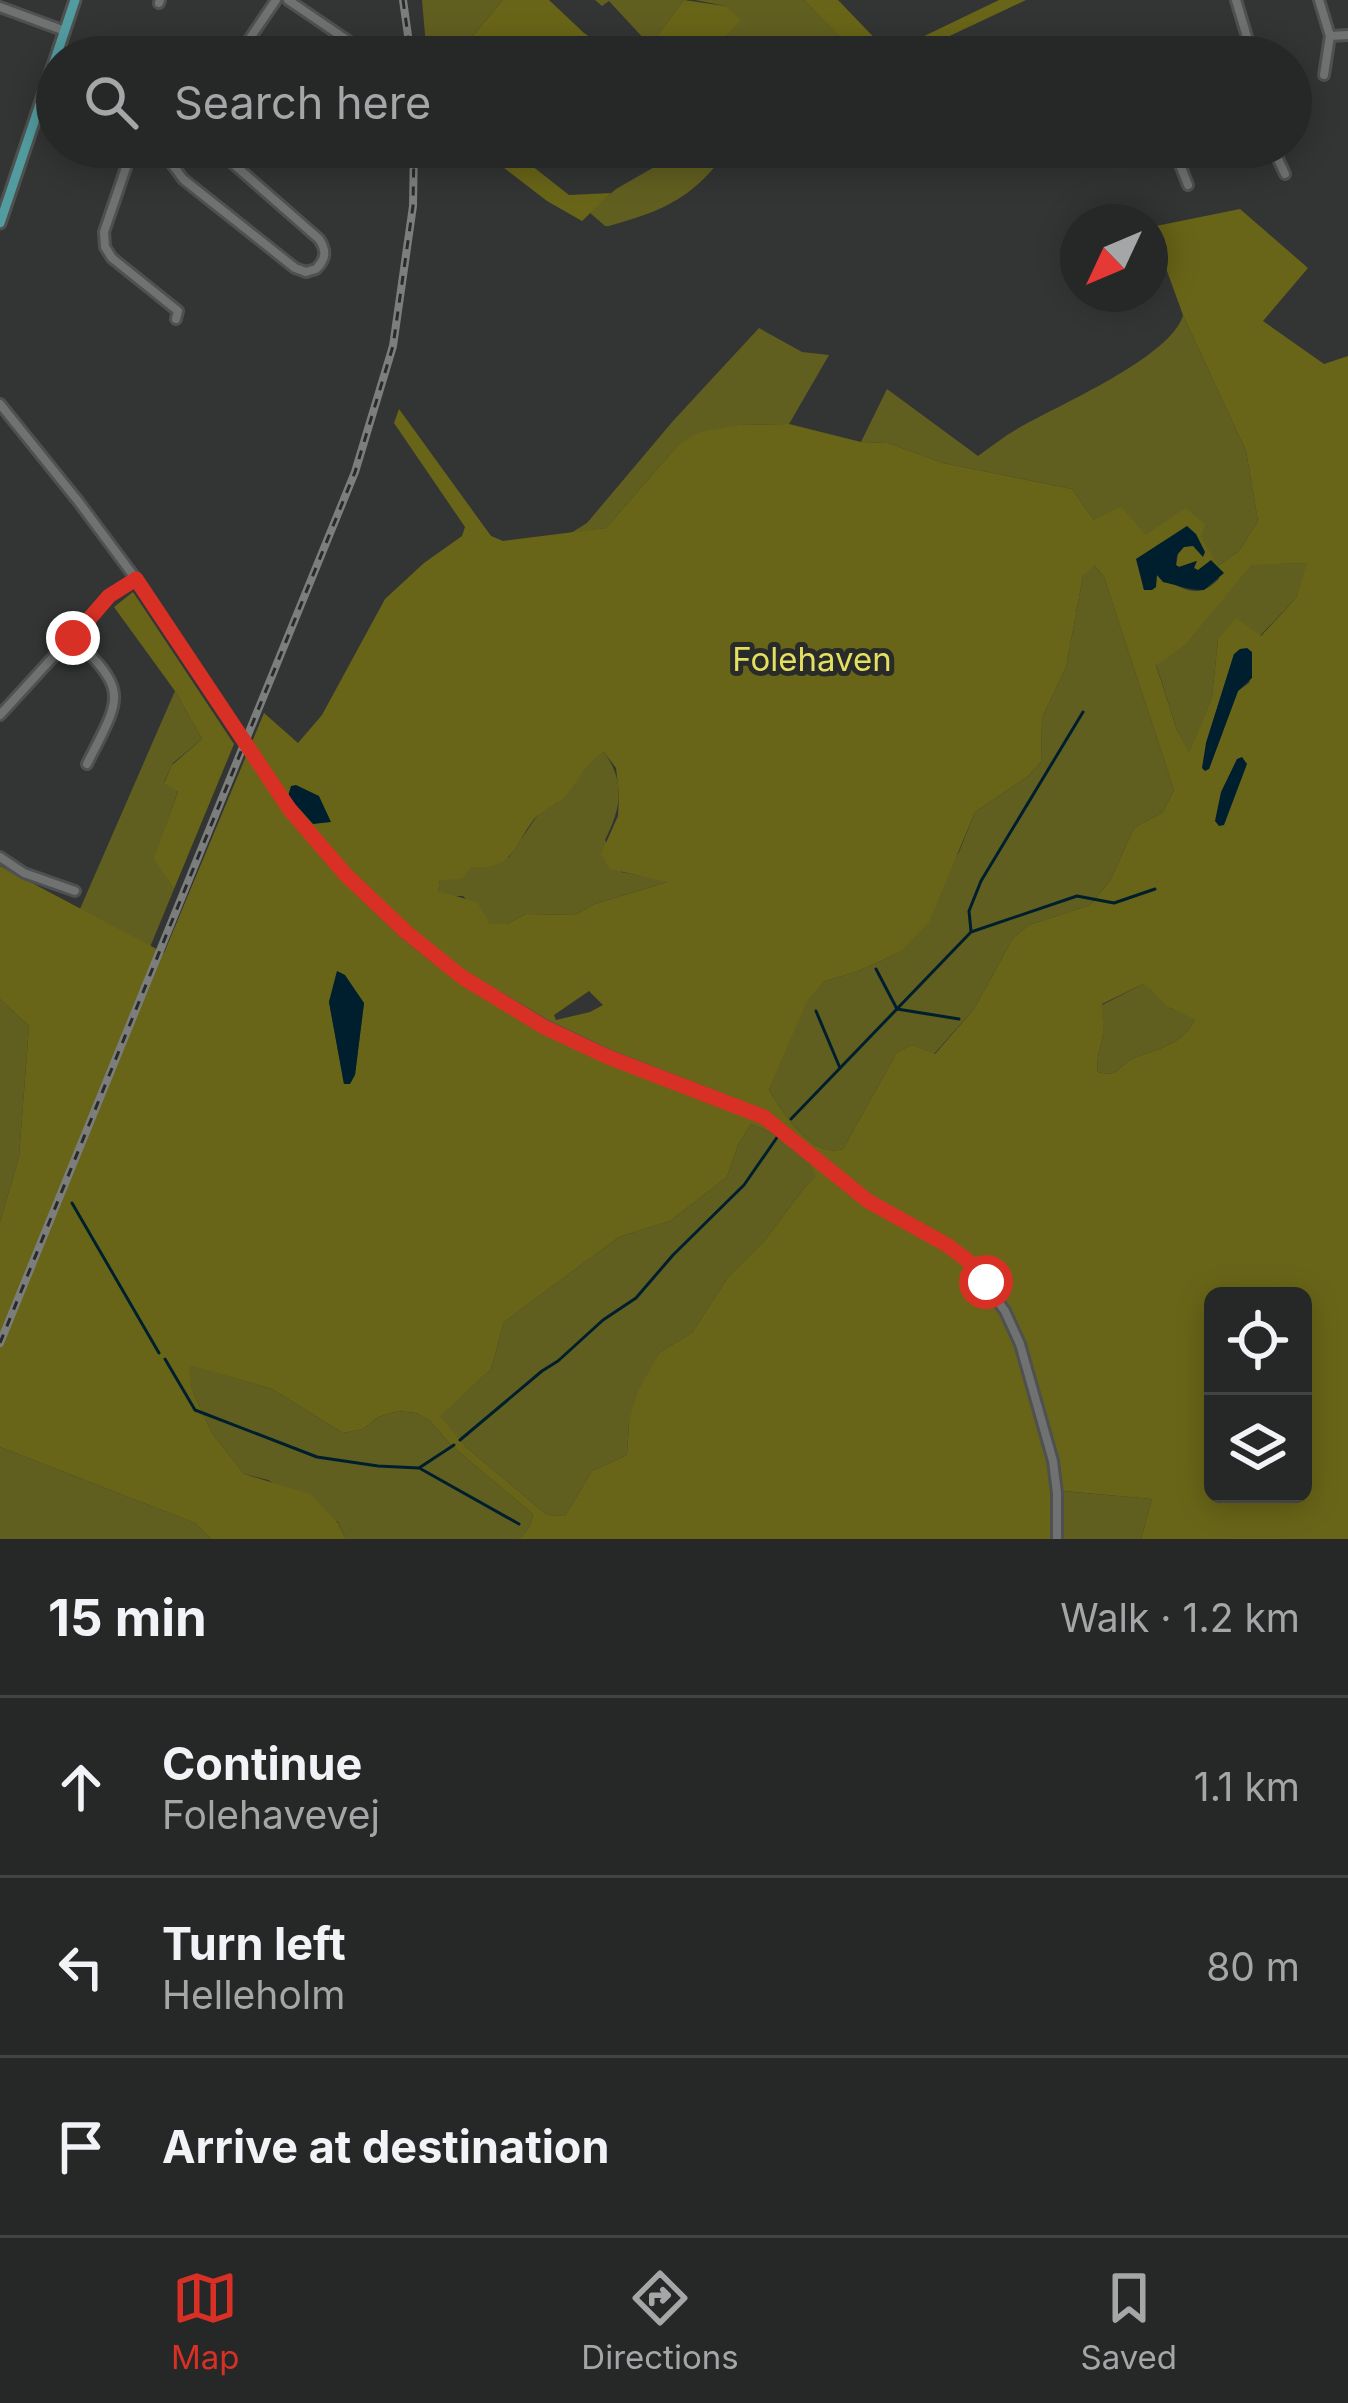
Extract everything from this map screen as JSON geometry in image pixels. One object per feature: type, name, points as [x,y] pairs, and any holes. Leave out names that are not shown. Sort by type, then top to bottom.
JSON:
[{"type":"main road","points":[[63,36],[75,0]]},
{"type":"main road","points":[[0,223],[36,116]]},
{"type":"street","points":[[251,36],[276,0]]},
{"type":"street","points":[[287,0],[341,36]]},
{"type":"street","points":[[1236,0],[1247,36]]},
{"type":"street","points":[[1318,0],[1330,35],[1324,75]]},
{"type":"street","points":[[0,7],[65,31]]},
{"type":"street","points":[[1330,35],[1348,35]]},
{"type":"street","points":[[126,168],[103,240],[112,258],[178,311],[176,319]]},
{"type":"street","points":[[175,168],[296,268],[316,269],[325,255],[319,239],[238,168]]},
{"type":"street","points":[[1181,168],[1188,185]]},
{"type":"street","points":[[1282,168],[1285,174]]},
{"type":"street","points":[[0,404],[136,579],[290,810],[346,875],[420,944],[462,977],[544,1027],[764,1117],[868,1201],[967,1260],[1005,1311],[1020,1344],[1053,1461],[1057,1539]]},
{"type":"street","points":[[0,716],[109,596],[136,579]]},
{"type":"street","points":[[73,638],[108,674],[116,697],[87,764]]},
{"type":"street","points":[[0,857],[24,873],[75,891]]},
{"type":"shaded area","points":[[422,0],[503,0],[473,36],[425,36]]},
{"type":"shaded area","points":[[595,0],[684,0],[657,36],[641,36],[609,1],[602,6]]},
{"type":"shaded area","points":[[695,0],[804,0],[841,36],[717,36],[725,6]]},
{"type":"shaded area","points":[[653,168],[712,168],[678,199],[605,226],[589,212]]},
{"type":"shaded area","points":[[1183,315],[1246,451],[1258,521],[1239,551],[1218,566],[1146,535],[1094,520],[1072,489],[943,463],[888,443],[861,442],[887,389],[978,456],[1136,363],[1174,331]]},
{"type":"shaded area","points":[[759,328],[802,352],[829,355],[789,424],[739,425],[679,444],[606,528],[571,533],[587,523]]},
{"type":"shaded area","points":[[1308,563],[1296,598],[1260,636],[1218,639],[1212,697],[1189,754],[1156,664],[1186,645],[1251,564]]},
{"type":"shaded area","points":[[1093,564],[1104,577],[1174,790],[1163,812],[1134,828],[1110,881],[1090,905],[1029,925],[1013,938],[974,1009],[934,1054],[912,1045],[897,1052],[843,1149],[820,1147],[800,1132],[769,1090],[806,1001],[825,981],[900,952],[959,852],[975,812],[1041,762],[1042,718],[1066,667],[1083,576]]},
{"type":"shaded area","points":[[175,691],[202,739],[173,763],[164,782],[178,790],[155,859],[174,889],[150,947],[80,909]]},
{"type":"shaded area","points":[[604,752],[616,774],[619,796],[605,840],[621,872],[670,881],[574,915],[526,914],[507,924],[490,924],[463,896],[438,891],[440,880],[509,857],[539,813],[558,803],[592,758]]},
{"type":"shaded area","points":[[1143,984],[1171,1009],[1195,1020],[1169,1045],[1134,1058],[1115,1072],[1098,1072],[1102,1005]]},
{"type":"shaded area","points":[[0,999],[29,1026],[19,1157],[0,1222]]},
{"type":"shaded area","points":[[751,1124],[798,1152],[817,1177],[728,1277],[692,1333],[660,1352],[629,1422],[627,1455],[592,1471],[565,1516],[547,1515],[466,1447],[439,1416],[491,1369],[504,1322],[619,1237],[670,1221],[727,1177]]},
{"type":"shaded area","points":[[188,1364],[272,1389],[343,1433],[363,1429],[378,1417],[398,1411],[416,1413],[533,1514],[530,1526],[516,1539],[346,1539],[338,1522],[268,1480],[244,1474],[212,1433],[192,1390]]},
{"type":"shaded area","points":[[0,1447],[195,1523],[211,1539],[0,1539]]},
{"type":"shaded area","points":[[1062,1491],[1152,1499],[1141,1539],[1062,1539]]},
{"type":"green space","points":[[503,0],[549,0],[588,36],[473,36]]},
{"type":"green space","points":[[684,0],[725,6],[741,20],[726,36],[657,36]]},
{"type":"green space","points":[[804,0],[838,0],[873,36],[840,36]]},
{"type":"green space","points":[[999,0],[1026,0],[950,36],[924,36]]},
{"type":"green space","points":[[504,168],[535,168],[569,195],[611,193],[582,221]]},
{"type":"green space","name":"Folehaven","points":[[1240,209],[1308,268],[1263,321],[1324,364],[1348,356],[1348,1539],[1141,1539],[1152,1499],[1063,1491],[1062,1539],[516,1539],[528,1529],[533,1514],[416,1413],[398,1411],[378,1417],[363,1429],[343,1433],[272,1389],[189,1365],[192,1390],[212,1433],[244,1474],[310,1494],[338,1523],[346,1539],[211,1539],[195,1523],[0,1447],[0,1222],[19,1157],[29,1026],[0,999],[0,866],[164,953],[264,713],[298,743],[322,715],[385,599],[462,536],[465,527],[394,423],[399,409],[491,536],[503,541],[606,528],[679,444],[700,432],[789,424],[861,442],[888,443],[943,463],[1072,489],[1094,520],[1121,507],[1146,535],[1185,508],[1205,524],[1201,537],[1218,566],[1239,551],[1258,521],[1246,451],[1168,274],[1168,224]],"holes":[[[1187,526],[1202,545],[1179,550],[1176,565],[1196,561],[1198,571],[1211,561],[1219,579],[1197,591],[1157,575],[1144,590],[1137,559]],[[1307,563],[1296,598],[1261,636],[1236,618],[1218,639],[1212,697],[1189,753],[1156,665],[1186,645],[1251,565]],[[1094,565],[1104,577],[1174,790],[1163,812],[1134,828],[1110,881],[1090,905],[1029,925],[1013,938],[974,1009],[935,1054],[912,1045],[897,1052],[843,1149],[820,1147],[800,1132],[769,1090],[807,1001],[825,981],[900,952],[929,922],[975,812],[1041,762],[1042,718],[1066,667],[1083,576]],[[1252,653],[1249,683],[1238,691],[1209,769],[1206,743],[1234,654]],[[604,752],[616,768],[619,794],[618,816],[601,854],[610,869],[667,882],[574,915],[526,914],[507,924],[490,924],[477,902],[438,891],[440,880],[462,879],[471,867],[504,861],[535,818],[559,802]],[[337,972],[364,1003],[355,1074],[344,1084],[329,1002]],[[1143,984],[1170,1008],[1195,1020],[1176,1041],[1134,1058],[1115,1072],[1098,1072],[1102,1004]],[[589,991],[603,1005],[556,1020],[554,1015]],[[751,1124],[799,1152],[816,1177],[728,1277],[692,1333],[660,1352],[638,1391],[629,1422],[627,1455],[592,1471],[565,1516],[547,1515],[466,1447],[440,1416],[491,1369],[504,1322],[619,1237],[670,1221],[727,1177]]]},
{"type":"green space","points":[[133,592],[234,744],[174,889],[154,859],[178,791],[164,783],[172,765],[202,739],[175,691],[114,607]]},
{"type":"water","points":[[1187,526],[1205,552],[1203,557],[1193,546],[1184,547],[1176,565],[1197,561],[1194,568],[1198,570],[1211,560],[1224,573],[1204,590],[1163,582],[1157,575],[1156,587],[1144,590],[1136,559]]},
{"type":"water","points":[[1247,648],[1252,652],[1252,678],[1238,691],[1205,771],[1206,743],[1234,654]]},
{"type":"water","points":[[1242,757],[1247,764],[1224,825],[1219,826],[1215,821],[1221,792]]},
{"type":"water","points":[[296,785],[319,796],[331,822],[313,824],[288,796]]},
{"type":"water","points":[[337,971],[364,1003],[350,1084],[344,1084],[329,1002]]},
{"type":"waterway","points":[[971,931],[969,911],[981,881],[1083,712]]},
{"type":"waterway","points":[[791,1119],[971,932],[1077,896],[1114,903],[1155,889]]},
{"type":"waterway","points":[[876,969],[897,1009],[959,1019]]},
{"type":"waterway","points":[[816,1011],[840,1068]]},
{"type":"waterway","points":[[460,1440],[636,1298],[744,1185],[778,1136]]},
{"type":"waterway","points":[[72,1203],[159,1353]]},
{"type":"waterway","points":[[165,1359],[195,1410],[317,1457],[419,1468],[454,1445]]},
{"type":"waterway","points":[[421,1469],[519,1524]]},
{"type":"railway","points":[[403,0],[408,36]]},
{"type":"railway","points":[[0,1343],[355,472],[393,346],[413,206],[414,168]]},
{"type":"route","points":[[73,638],[109,596],[136,579],[290,810],[323,851],[406,932],[462,977],[544,1027],[764,1117],[868,1201],[947,1245],[986,1282]]}]
